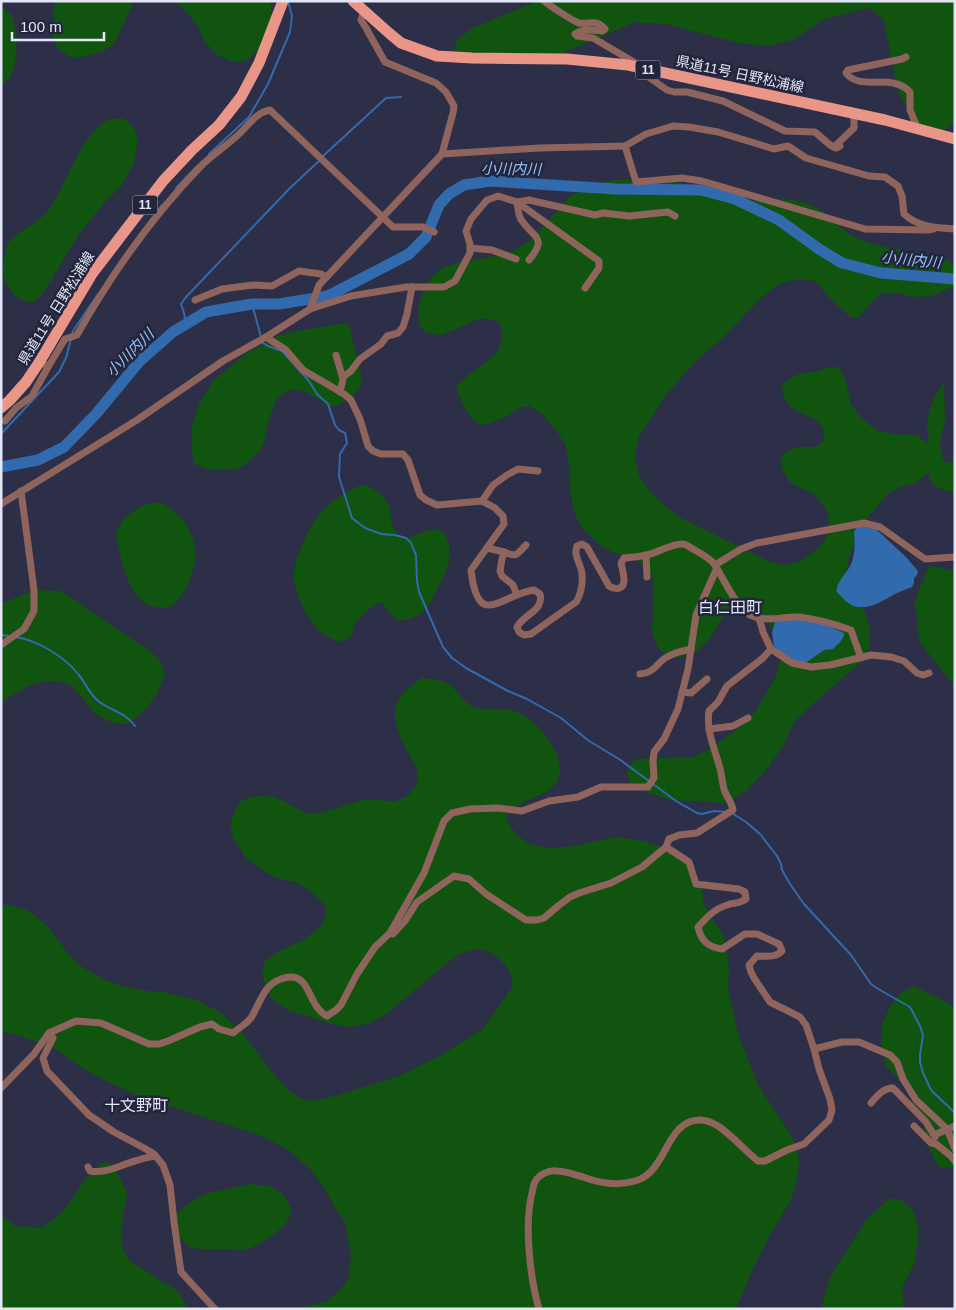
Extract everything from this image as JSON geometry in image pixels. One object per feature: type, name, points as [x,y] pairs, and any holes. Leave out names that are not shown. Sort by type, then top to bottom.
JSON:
[{"type":"main road","name":"県道11号 日野松浦線","points":[[1,408],[44,364],[92,274],[163,181],[219,125],[242,96],[258,63],[283,1]]},
{"type":"main road","name":"県道11号 日野松浦線","points":[[357,4],[401,43],[437,56],[567,59],[628,65],[885,120],[955,139]]},
{"type":"street","points":[[544,1],[579,23],[599,23],[605,29],[602,31],[588,30],[579,31],[575,34],[577,36],[593,38],[639,65],[648,76],[667,90],[687,92],[723,101],[785,131],[815,132],[837,147],[854,128],[854,113]]},
{"type":"street","points":[[310,309],[319,285],[442,154],[453,113],[454,106],[446,92],[436,83],[385,62],[361,20],[357,4]]},
{"type":"street","points":[[906,56],[902,59],[848,70],[846,73],[852,78],[866,83],[885,82],[905,86],[910,92],[910,110],[918,129]]},
{"type":"street","points":[[4,421],[16,408],[32,396],[44,364],[65,339],[76,335],[95,304],[164,208],[204,163],[238,135],[261,112],[270,110],[393,227],[423,227],[434,232]]},
{"type":"street","points":[[442,154],[540,148],[625,146],[646,134],[673,126],[689,127],[718,132],[774,149],[788,146],[806,158],[869,176],[885,177],[898,186],[902,196],[904,214],[911,221],[935,228],[955,229]]},
{"type":"street","points":[[625,146],[636,182],[682,178],[702,181],[865,229],[928,230],[935,228]]},
{"type":"street","points":[[1,504],[136,420],[224,361],[310,309],[350,296],[412,287],[444,287],[455,281],[470,253],[466,230],[471,219],[488,200],[498,196],[517,202],[599,261],[599,268],[585,288]]},
{"type":"street","points":[[517,202],[529,200],[594,215],[603,213],[629,216],[668,212],[676,216]]},
{"type":"street","points":[[517,202],[520,220],[534,233],[538,240],[537,250],[529,260]]},
{"type":"street","points":[[470,248],[492,250],[516,259]]},
{"type":"street","points":[[195,300],[222,289],[253,285],[276,285],[299,271],[321,274],[326,277]]},
{"type":"street","points":[[343,377],[351,371],[360,359],[381,344],[387,336],[398,333],[403,327],[412,287]]},
{"type":"street","points":[[266,337],[286,350],[303,370],[351,400],[357,410],[368,446],[373,451],[381,454],[403,454],[408,460],[420,495],[426,500],[437,505],[482,501],[495,508],[502,516],[504,524],[471,570],[475,593],[480,601],[487,605],[494,605],[526,591],[534,590],[540,594],[539,607],[521,620],[517,627],[519,632],[524,635],[531,634],[576,602],[580,596],[582,574],[576,556],[577,546],[582,544],[587,547],[608,586],[618,589],[622,587],[624,582],[621,563],[624,558],[646,555],[675,545],[684,544],[701,554],[715,567],[742,607],[749,614],[773,620],[797,617],[820,620],[851,630],[861,658]]},
{"type":"street","points":[[336,355],[344,379],[340,392]]},
{"type":"street","points":[[482,501],[493,485],[507,475],[518,470],[538,471]]},
{"type":"street","points":[[1,645],[24,629],[34,611],[34,590],[21,491]]},
{"type":"street","points":[[1,1088],[34,1054],[49,1033],[76,1021],[101,1022],[149,1044],[159,1044],[212,1024],[219,1029],[233,1033],[251,1018],[269,986],[279,979],[291,976],[298,977],[303,982],[321,1013],[327,1016],[341,1005],[357,974],[375,947],[390,933],[424,873],[444,821],[452,813],[470,809],[498,808],[522,811],[548,802],[578,797],[601,788],[648,788],[654,778],[654,752],[664,739],[678,709],[688,669],[696,615],[715,567],[741,549],[757,543],[864,523],[880,527],[925,559],[955,558]]},
{"type":"street","points":[[487,548],[512,556],[516,555],[526,545]]},
{"type":"street","points":[[504,552],[500,571],[502,576],[514,585],[517,595]]},
{"type":"street","points":[[646,555],[647,577]]},
{"type":"street","points":[[759,618],[771,649],[792,663],[830,666],[871,655],[891,657],[904,661],[917,673],[922,675],[929,673]]},
{"type":"street","points":[[640,674],[646,674],[653,670],[666,657],[676,652],[691,649]]},
{"type":"street","points":[[375,947],[385,943],[405,921],[417,902],[454,876],[469,879],[486,894],[526,920],[537,920],[544,918],[558,906],[579,893],[611,883],[642,867],[666,847],[669,839],[679,835],[697,833],[733,810],[732,804],[725,792],[712,742],[709,728],[709,711],[718,702],[727,686],[764,658],[771,649]]},
{"type":"street","points":[[682,692],[691,693],[707,679]]},
{"type":"street","points":[[709,728],[732,726],[748,718]]},
{"type":"street","points":[[539,1309],[535,1296],[528,1229],[529,1203],[534,1182],[540,1175],[549,1171],[557,1171],[604,1183],[621,1184],[636,1181],[652,1172],[678,1130],[692,1120],[704,1120],[716,1125],[730,1135],[758,1161],[765,1161],[804,1144],[829,1120],[832,1110],[806,1025],[800,1017],[770,1002],[751,972],[749,964],[757,956],[778,955],[782,951],[779,944],[757,934],[745,934],[722,949],[713,948],[700,938],[698,927],[711,913],[728,904],[739,903],[746,899],[745,892],[739,889],[696,884],[689,862],[666,847]]},
{"type":"street","points":[[49,1033],[53,1038],[43,1058],[47,1071],[89,1116],[144,1148],[155,1156],[163,1166],[170,1185],[181,1272],[215,1309]]},
{"type":"street","points":[[814,1049],[842,1042],[859,1042],[890,1055],[897,1062],[916,1100],[952,1128],[955,1149]]},
{"type":"street","points":[[871,1103],[883,1091],[893,1088],[926,1122],[934,1134],[936,1144]]},
{"type":"street","points":[[914,1126],[931,1143],[936,1144],[955,1161]]},
{"type":"street","points":[[934,1134],[952,1128]]},
{"type":"street","points":[[88,1168],[90,1171],[96,1172],[155,1156]]},
{"type":"green space","points":[[55,1],[134,1],[114,44],[102,52],[83,57],[70,57],[57,48],[52,34]]},
{"type":"green space","points":[[174,1],[271,1],[272,19],[260,48],[248,60],[230,61],[217,55],[205,42],[197,25],[180,5]]},
{"type":"green space","points":[[538,1],[955,1],[955,123],[939,133],[917,124],[898,92],[884,20],[869,8],[824,19],[793,40],[768,46],[739,43],[665,24],[635,22],[547,60],[455,52],[456,41],[472,28]]},
{"type":"green space","points":[[1,8],[4,8],[12,17],[17,47],[13,71],[9,78],[1,85]]},
{"type":"green space","points":[[124,118],[134,128],[138,139],[134,163],[122,185],[104,203],[79,234],[42,295],[32,303],[20,299],[13,294],[4,277],[3,266],[7,245],[15,236],[44,216],[48,211],[84,145],[93,133],[102,124],[112,119]]},
{"type":"green space","points":[[615,180],[679,182],[715,198],[733,202],[794,200],[821,210],[848,233],[858,238],[880,246],[940,256],[949,261],[954,271],[955,285],[946,290],[923,297],[885,293],[875,299],[858,318],[850,317],[815,281],[797,279],[779,284],[760,299],[722,338],[693,364],[666,395],[638,438],[635,457],[638,473],[649,491],[663,504],[679,517],[770,562],[784,565],[798,562],[816,551],[825,540],[829,527],[828,512],[815,495],[791,483],[783,471],[780,460],[788,451],[800,447],[816,447],[823,441],[824,434],[819,423],[788,404],[782,385],[789,379],[803,373],[833,366],[841,370],[851,404],[860,417],[878,431],[891,434],[917,435],[928,444],[927,426],[932,402],[944,383],[945,421],[940,445],[943,459],[946,463],[951,462],[955,457],[954,492],[934,485],[930,479],[929,472],[915,483],[900,487],[888,494],[868,517],[849,557],[846,574],[866,615],[870,630],[870,645],[863,660],[796,719],[785,743],[768,768],[746,791],[726,803],[671,800],[646,792],[631,785],[628,770],[636,759],[693,757],[710,749],[739,728],[754,713],[776,677],[780,660],[774,636],[767,619],[752,602],[741,600],[730,605],[710,638],[700,649],[691,655],[676,658],[667,655],[658,648],[652,632],[654,579],[647,567],[635,559],[615,553],[600,545],[585,531],[577,519],[570,488],[566,446],[558,433],[542,414],[530,406],[520,407],[505,417],[480,425],[471,417],[463,404],[456,388],[496,353],[501,345],[500,323],[482,318],[441,335],[425,332],[419,325],[418,311],[420,300],[432,277],[442,268],[461,262],[507,254],[530,241],[570,196],[602,183]]},
{"type":"green space","points":[[347,323],[351,331],[360,368],[362,381],[359,390],[336,406],[330,406],[307,392],[294,389],[286,392],[276,400],[267,425],[265,441],[260,450],[244,466],[236,469],[211,470],[194,464],[192,425],[200,402],[214,380],[247,353],[280,335]]},
{"type":"green space","points":[[361,485],[374,489],[384,498],[390,508],[393,527],[405,539],[435,529],[443,532],[448,543],[449,561],[436,591],[422,612],[412,618],[400,620],[392,615],[381,602],[378,603],[370,608],[354,625],[350,637],[339,642],[322,633],[307,615],[299,599],[294,569],[304,541],[318,516],[336,499]]},
{"type":"green space","points":[[159,502],[181,518],[193,539],[195,550],[194,563],[186,588],[175,604],[163,608],[147,605],[131,587],[125,573],[116,535],[123,520],[132,512],[147,504]]},
{"type":"green space","points":[[929,566],[955,571],[955,687],[919,641],[915,600]]},
{"type":"green space","points":[[39,590],[61,591],[160,660],[165,675],[159,689],[148,707],[128,724],[109,721],[94,713],[72,686],[58,681],[30,685],[1,703],[1,604]]},
{"type":"green space","points":[[422,678],[447,683],[467,703],[475,707],[515,711],[540,728],[547,738],[558,758],[559,777],[552,788],[510,811],[506,817],[517,835],[529,844],[549,848],[574,846],[611,838],[643,841],[656,845],[685,863],[702,890],[704,904],[713,921],[722,932],[727,950],[728,988],[738,1034],[758,1085],[796,1145],[799,1162],[796,1184],[790,1202],[770,1235],[736,1309],[299,1309],[327,1301],[338,1292],[348,1279],[351,1257],[345,1222],[311,1170],[290,1151],[262,1136],[136,1095],[76,1064],[53,1047],[14,1034],[1,1032],[1,905],[9,905],[27,910],[43,922],[68,954],[82,967],[105,980],[126,987],[163,992],[197,1000],[220,1012],[244,1035],[288,1090],[300,1098],[313,1101],[399,1076],[440,1056],[483,1029],[512,988],[511,977],[506,966],[495,955],[484,950],[472,950],[457,955],[385,1015],[368,1024],[347,1027],[332,1024],[287,1010],[275,1001],[266,991],[262,972],[265,961],[276,953],[305,939],[321,926],[326,916],[325,905],[308,889],[295,882],[268,874],[247,859],[233,838],[230,825],[240,802],[249,797],[273,797],[306,813],[321,813],[363,800],[374,799],[394,802],[408,796],[418,783],[417,771],[396,725],[395,716],[398,700],[411,686]]},
{"type":"green space","points":[[914,986],[946,1002],[955,1009],[955,1167],[940,1168],[930,1151],[922,1119],[903,1084],[886,1066],[881,1046],[882,1024],[891,1005],[902,992]]},
{"type":"green space","points":[[105,1162],[113,1165],[127,1193],[121,1230],[122,1247],[130,1262],[171,1286],[179,1293],[186,1306],[184,1309],[1,1309],[1,1216],[15,1226],[41,1228],[60,1213],[71,1201],[88,1176]]},
{"type":"green space","points":[[250,1184],[271,1186],[285,1196],[291,1209],[289,1219],[282,1228],[264,1241],[246,1250],[201,1249],[191,1248],[176,1234],[177,1213],[188,1204],[207,1193]]},
{"type":"green space","points":[[890,1198],[903,1201],[913,1210],[919,1230],[915,1262],[902,1288],[904,1309],[821,1309],[830,1277],[866,1220]]},
{"type":"water","points":[[865,526],[877,530],[918,571],[912,587],[879,603],[861,607],[848,603],[836,591],[840,580],[852,562],[855,547],[854,532],[857,527]]},
{"type":"water","points":[[815,620],[844,633],[844,636],[833,649],[824,650],[804,664],[784,657],[774,646],[772,633],[775,622]]},
{"type":"waterway","points":[[209,154],[249,117],[268,84],[290,32],[292,16],[288,1]]},
{"type":"waterway","points":[[322,157],[386,98],[401,97]]},
{"type":"waterway","points":[[186,324],[181,304],[186,297],[289,189],[319,161]]},
{"type":"waterway","points":[[176,188],[197,166]]},
{"type":"waterway","name":"小川内川","points":[[1,467],[38,460],[64,447],[96,414],[139,362],[173,332],[206,312],[252,304],[279,304],[328,296],[409,254],[426,237],[439,205],[449,194],[464,185],[490,181],[616,189],[701,190],[735,199],[779,220],[842,263],[881,273],[955,279]]},
{"type":"waterway","points":[[148,223],[162,205]]},
{"type":"waterway","points":[[72,334],[98,294]]},
{"type":"waterway","points":[[252,304],[261,337]]},
{"type":"waterway","points":[[1,434],[59,372],[66,358],[71,339]]},
{"type":"waterway","points":[[263,341],[268,346],[282,351],[309,381],[317,394],[328,404],[335,425],[345,433],[347,443],[340,454],[339,477],[352,518],[365,528],[381,534],[406,538],[411,543],[416,555],[419,592],[443,647],[452,658],[466,668],[561,718],[589,741],[619,759],[676,801],[697,813],[727,812]]},
{"type":"waterway","points":[[1,635],[9,636]]},
{"type":"waterway","points":[[16,637],[50,650],[66,661],[97,700],[127,717],[135,726]]},
{"type":"waterway","points":[[732,813],[760,834],[777,856],[782,870],[804,904],[851,955],[871,984],[910,1007],[923,1035],[920,1055],[923,1073],[931,1090],[955,1113]]},
{"type":"district","name":"白仁田町","points":[[730,607]]},
{"type":"district","name":"十文野町","points":[[136,1105]]}]
